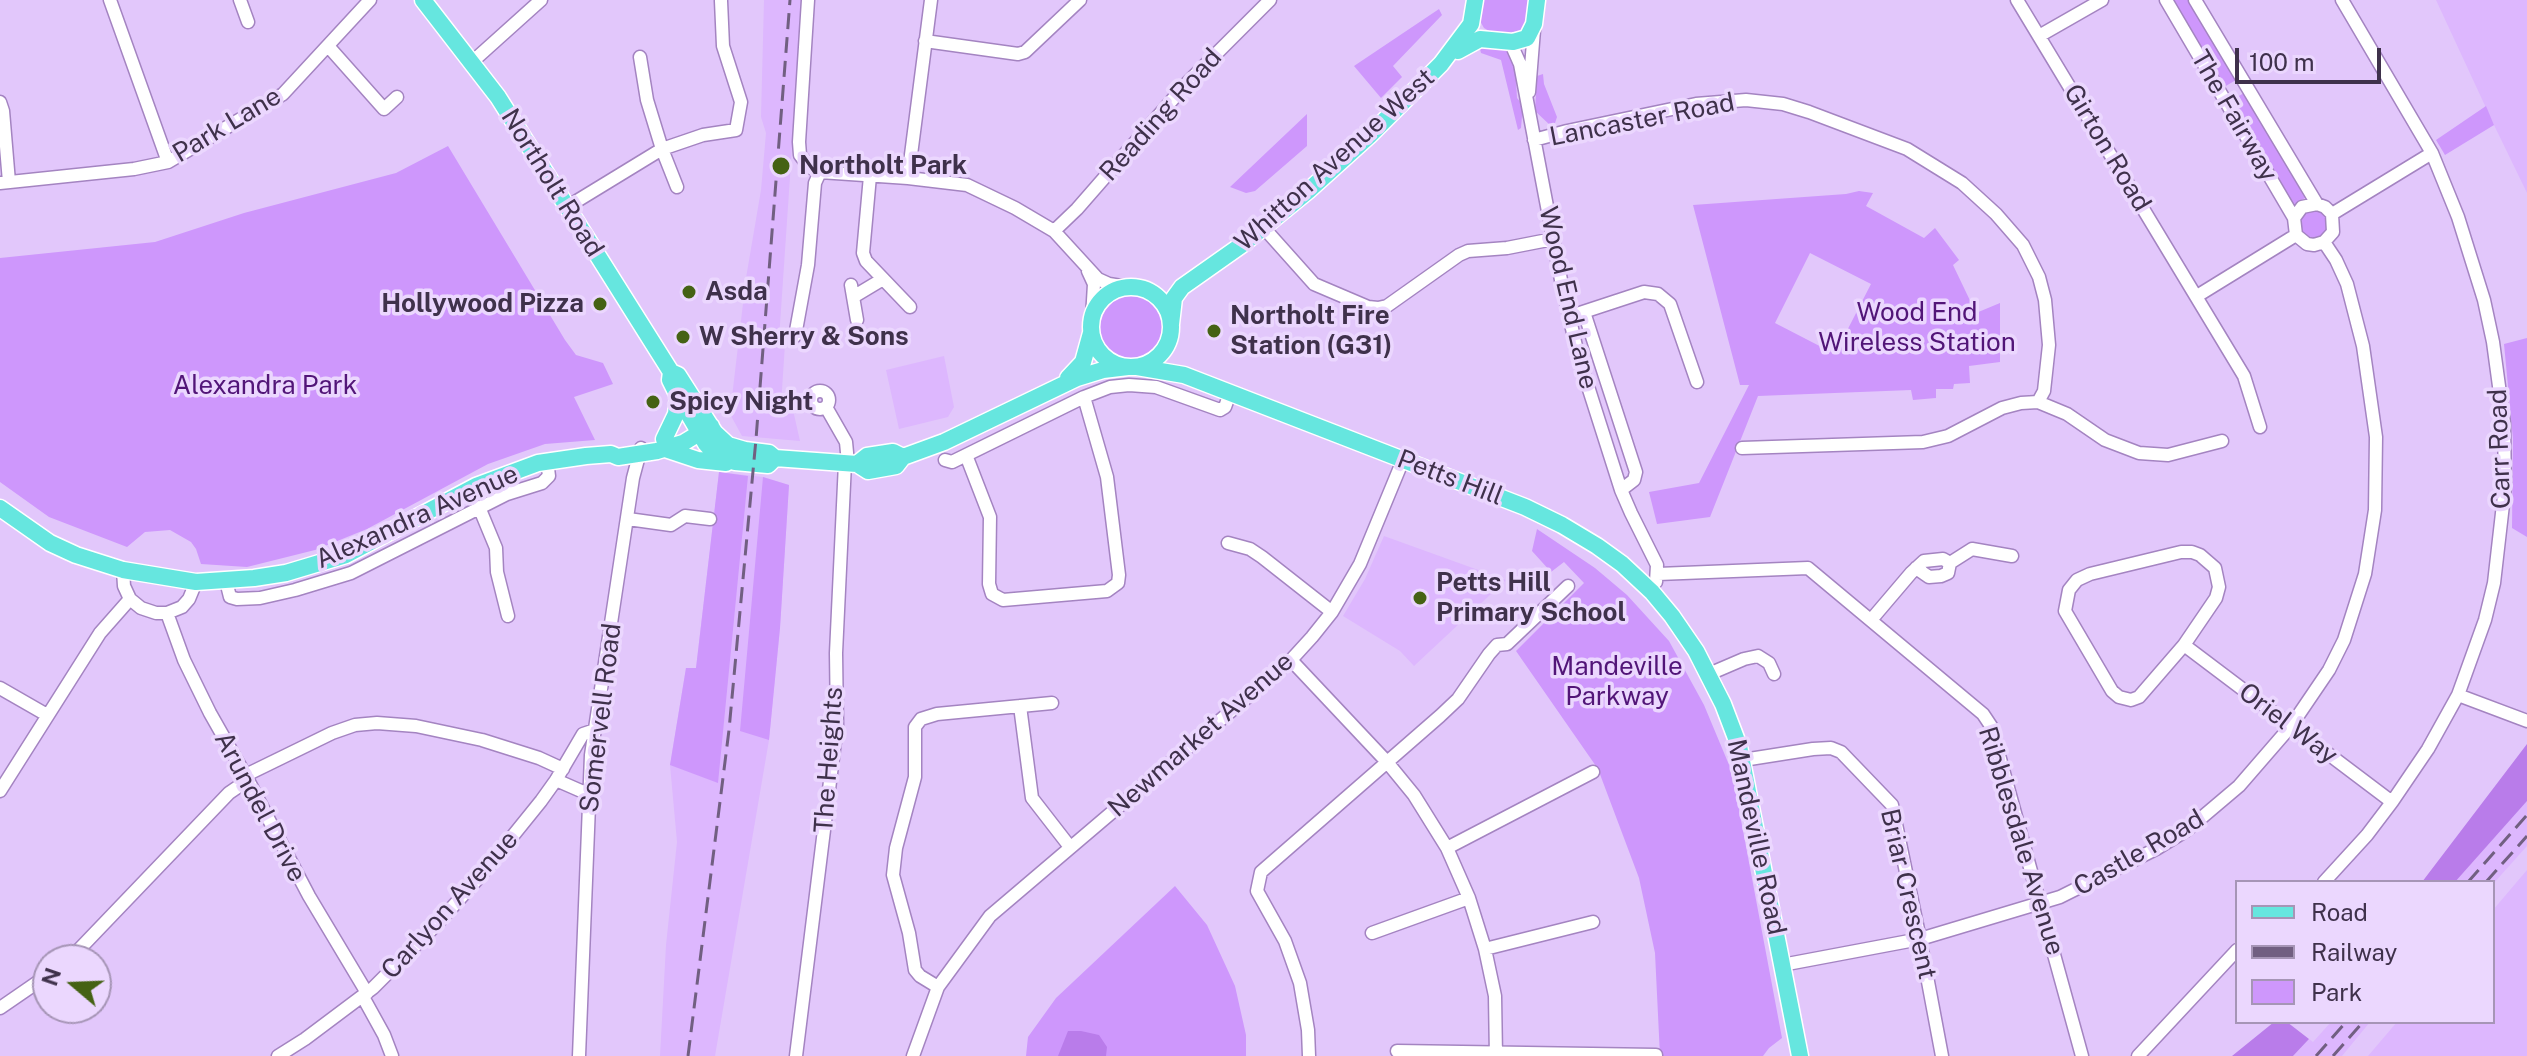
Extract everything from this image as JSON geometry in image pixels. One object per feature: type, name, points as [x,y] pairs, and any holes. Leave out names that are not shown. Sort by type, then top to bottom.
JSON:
[{"type":"main road","name":"Northolt Road","points":[[423,0],[498,97],[671,372],[678,375],[715,454],[735,462]]},
{"type":"main road","name":"Whitton Avenue West","points":[[1131,287],[1168,289],[1188,283],[1264,228],[1349,155],[1441,64],[1473,19],[1475,0]]},
{"type":"main road","name":"Wood End Lane","points":[[1534,24],[1537,0]]},
{"type":"main road","points":[[1473,19],[1477,34],[1486,39],[1504,41],[1520,41],[1532,32],[1534,24]]},
{"type":"main road","name":"Whitton Avenue West","points":[[1441,64],[1473,41],[1486,39]]},
{"type":"main road","points":[[1184,375],[1172,361],[1171,330],[1174,298],[1188,283]]},
{"type":"main road","points":[[1131,287],[1157,296],[1167,308],[1171,330],[1162,354],[1146,364],[1133,367],[1113,363],[1100,353],[1092,324],[1105,297],[1131,287]]},
{"type":"main road","name":"Petts Hill","points":[[1053,388],[1083,362],[1092,324]]},
{"type":"main road","name":"Petts Hill","points":[[775,458],[850,463],[868,471],[896,466],[903,457],[938,444],[1053,388],[1093,372],[1133,367],[1184,375],[1525,507],[1573,531],[1622,564],[1652,592]]},
{"type":"main road","name":"Northolt Road","points":[[671,372],[670,380],[678,396],[702,425],[728,445],[769,453],[775,458]]},
{"type":"main road","points":[[678,396],[676,414],[664,444],[707,462],[768,465],[775,458]]},
{"type":"main road","name":"Alexandra Avenue","points":[[0,508],[50,543],[76,555],[123,570],[196,582],[226,581],[286,573],[346,555],[501,475],[547,461],[629,453],[664,444],[702,425]]},
{"type":"main road","name":"Mandeville Road","points":[[1652,592],[1681,627],[1709,674],[1729,718],[1743,760],[1800,1056]]},
{"type":"street","points":[[110,0],[168,162]]},
{"type":"street","points":[[240,0],[248,22]]},
{"type":"street","name":"Park Lane","points":[[4,182],[134,169],[168,162],[283,94],[370,0]]},
{"type":"street","points":[[472,62],[541,0]]},
{"type":"street","points":[[795,336],[808,265],[815,183],[814,170],[800,155],[799,142],[808,0]]},
{"type":"street","points":[[908,178],[931,0]]},
{"type":"street","points":[[925,41],[1018,54],[1025,52],[1080,0]]},
{"type":"street","name":"Reading Road","points":[[1054,231],[1077,209],[1187,83],[1270,0]]},
{"type":"street","name":"Girton Road","points":[[2017,0],[2244,376],[2260,427]]},
{"type":"street","points":[[2039,36],[2102,0]]},
{"type":"street","name":"The Fairway","points":[[2166,0],[2294,218],[2296,235]]},
{"type":"street","name":"The Fairway","points":[[2195,0],[2317,204],[2332,214]]},
{"type":"street","name":"Carr Road","points":[[2326,880],[2392,802],[2428,749],[2458,695],[2485,620],[2499,551],[2505,487],[2504,423],[2493,342],[2484,300],[2458,217],[2432,153],[2342,0]]},
{"type":"street","points":[[567,207],[662,149],[703,135],[736,130],[741,102],[723,46],[721,1]]},
{"type":"street","name":"Wood End Lane","points":[[1528,103],[1534,24]]},
{"type":"street","name":"Wood End Lane","points":[[1504,41],[1512,46],[1518,57],[1578,355],[1621,490],[1655,559],[1658,574]]},
{"type":"street","points":[[328,46],[384,109],[397,97]]},
{"type":"street","points":[[640,57],[647,100],[677,187]]},
{"type":"street","name":"Lancaster Road","points":[[1534,140],[1696,104],[1746,100],[1783,104],[1907,149],[1962,183],[1996,214],[2023,245],[2039,277],[2048,330],[2044,391],[2038,402]]},
{"type":"street","points":[[0,102],[3,111],[4,182]]},
{"type":"street","points":[[2197,296],[2296,235],[2307,244],[2324,242],[2333,232],[2332,214],[2432,153]]},
{"type":"street","points":[[814,170],[967,185],[1054,231],[1104,282],[1131,287]]},
{"type":"street","points":[[870,176],[863,253],[866,261],[910,307]]},
{"type":"street","points":[[2294,218],[2302,207],[2317,204]]},
{"type":"street","points":[[1264,228],[1314,284],[1368,307],[1378,308],[1387,306],[1468,251],[1507,248],[1553,239]]},
{"type":"street","name":"Castle Road","points":[[1782,965],[1920,939],[2060,897],[2187,830],[2239,786],[2291,726],[2329,670],[2344,640],[2365,574],[2375,510],[2376,437],[2363,346],[2347,284],[2324,242]]},
{"type":"street","points":[[1087,268],[1094,284],[1092,324]]},
{"type":"street","points":[[857,320],[852,291],[883,279]]},
{"type":"street","points":[[1570,316],[1644,292],[1658,294],[1670,304],[1697,382]]},
{"type":"street","name":"Wood End Lane","points":[[1584,312],[1636,472],[1631,484],[1621,490]]},
{"type":"street","points":[[945,460],[950,462],[966,455],[1110,387],[1138,385],[1170,391],[1222,410],[1230,393]]},
{"type":"street","points":[[966,455],[990,517],[989,584],[992,594],[1003,600],[1107,591],[1118,583],[1119,575],[1107,477],[1084,397]]},
{"type":"street","points":[[1742,448],[1923,442],[1948,436],[2002,408],[2038,402],[2067,414],[2105,440],[2139,453],[2168,455],[2222,441]]},
{"type":"street","name":"The Heights","points":[[796,1056],[837,725],[836,653],[850,463],[846,442],[826,407]]},
{"type":"street","name":"Somervell Road","points":[[579,1056],[588,794],[633,478],[629,453]]},
{"type":"street","name":"Newmarket Avenue","points":[[913,1056],[938,987],[990,916],[1291,660],[1332,612],[1360,564],[1403,460]]},
{"type":"street","points":[[226,581],[227,593],[237,599],[275,596],[351,573],[479,507],[546,481],[549,476],[547,461]]},
{"type":"street","points":[[479,507],[496,548],[497,572],[508,616]]},
{"type":"street","points":[[628,519],[671,525],[685,516],[710,519]]},
{"type":"street","points":[[1228,543],[1250,549],[1332,612]]},
{"type":"street","points":[[1871,620],[1924,561],[1943,559],[1950,563],[1972,549],[2012,556]]},
{"type":"street","points":[[2181,552],[2200,555],[2215,568],[2219,587],[2216,598],[2184,645],[2139,697],[2131,700],[2119,697],[2112,691],[2065,611],[2069,590],[2077,580],[2090,574],[2181,552]]},
{"type":"street","name":"Ribblesdale Avenue","points":[[1658,574],[1808,568],[1972,703],[1991,726],[2082,1056]]},
{"type":"street","points":[[123,570],[124,586],[130,599],[147,611],[167,613],[182,607],[196,582]]},
{"type":"street","points":[[1652,592],[1658,574]]},
{"type":"street","points":[[1309,1056],[1300,983],[1285,941],[1257,891],[1261,872],[1458,699],[1497,645],[1507,644],[1568,586]]},
{"type":"street","points":[[0,791],[100,633],[130,599]]},
{"type":"street","name":"Arundel Drive","points":[[167,613],[200,694],[365,995],[392,1056]]},
{"type":"street","name":"Oriel Way","points":[[2184,645],[2392,802]]},
{"type":"street","points":[[1709,674],[1758,656],[1769,663],[1774,674]]},
{"type":"street","points":[[1291,660],[1387,762],[1414,795],[1447,848],[1469,898],[1485,949],[1495,996],[1496,1054]]},
{"type":"street","points":[[0,688],[47,715]]},
{"type":"street","points":[[2458,695],[2527,721]]},
{"type":"street","points":[[938,987],[915,970],[909,933],[893,875],[896,848],[915,777],[915,727],[921,719],[933,714],[1052,703]]},
{"type":"street","points":[[1020,706],[1032,798],[1070,847]]},
{"type":"street","points":[[84,944],[247,778],[332,733],[355,725],[416,726],[482,740],[539,758],[588,794]]},
{"type":"street","name":"Carlyon Avenue","points":[[278,1056],[365,995],[438,923],[482,874],[560,775],[583,734],[595,730]]},
{"type":"street","name":"Briar Crescent","points":[[1743,760],[1831,748],[1841,752],[1892,805],[1942,1056]]},
{"type":"street","points":[[1447,848],[1593,772]]},
{"type":"street","points":[[1372,933],[1469,898]]},
{"type":"street","points":[[1485,949],[1593,922]]},
{"type":"street","points":[[2138,1056],[2235,952]]},
{"type":"street","points":[[0,1008],[32,986]]},
{"type":"street","points":[[1397,1051],[1656,1055]]},
{"type":"shaded area","points":[[764,0],[802,0],[779,339],[785,344],[781,405],[793,410],[800,441],[742,436],[730,414],[766,133],[761,117]]},
{"type":"shaded area","points":[[2436,0],[2527,0],[2527,193],[2494,125]]},
{"type":"shaded area","points":[[944,356],[954,407],[948,417],[899,429],[886,370]]},
{"type":"shaded area","points":[[719,472],[763,477],[789,485],[769,740],[715,1056],[660,1056],[666,945],[677,842],[670,765],[686,668],[696,668]]},
{"type":"shaded area","name":"Petts Hill Primary School","points":[[1384,536],[1506,580],[1414,666],[1400,651],[1343,616],[1365,579]]},
{"type":"shaded area","points":[[2527,744],[2527,801],[2457,880],[2424,880]]},
{"type":"shaded area","points":[[2527,801],[2527,846],[2495,882],[2457,880]]},
{"type":"shaded area","points":[[2527,870],[2527,1056],[2368,1056],[2395,1024],[2495,1024],[2495,908]]},
{"type":"shaded area","points":[[2272,1024],[2290,1024],[2309,1039],[2293,1056],[2232,1056]]},
{"type":"shaded area","points":[[2329,1024],[2368,1024],[2342,1056],[2293,1056],[2309,1039],[2313,1042]]},
{"type":"shaded area","points":[[1068,1031],[1099,1035],[1107,1047],[1106,1056],[1058,1056]]},
{"type":"green space","points":[[1482,0],[1531,0],[1524,31],[1517,35],[1491,32],[1484,28],[1480,21]]},
{"type":"green space","points":[[2172,0],[2188,0],[2236,80],[2224,87]]},
{"type":"green space","points":[[1439,9],[1442,15],[1393,66],[1402,77],[1381,98],[1354,66]]},
{"type":"green space","points":[[1490,46],[1502,48],[1511,54],[1515,62],[1517,98],[1523,105],[1521,128],[1518,130],[1501,60],[1481,53],[1480,49]]},
{"type":"green space","points":[[1543,74],[1557,117],[1551,126],[1535,111],[1537,76]]},
{"type":"green space","points":[[2244,93],[2305,198],[2293,205],[2232,100]]},
{"type":"green space","points":[[2486,106],[2494,125],[2445,155],[2436,140]]},
{"type":"green space","points":[[1307,114],[1307,146],[1255,191],[1246,193],[1230,187]]},
{"type":"green space","name":"Alexandra Park","points":[[448,146],[565,340],[576,355],[603,363],[613,384],[574,397],[595,440],[545,444],[488,464],[367,529],[315,550],[247,567],[201,564],[191,542],[170,530],[145,532],[127,547],[49,517],[0,482],[0,258],[155,242],[244,213],[396,173]]},
{"type":"green space","name":"Wood End Wireless Station","points":[[1859,191],[1873,193],[1866,206],[1924,238],[1935,228],[1959,260],[1953,265],[1976,313],[2000,303],[2000,362],[1969,366],[1970,383],[1954,384],[1953,389],[1936,389],[1936,398],[1913,400],[1911,390],[1758,396],[1710,517],[1657,524],[1649,492],[1699,483],[1749,385],[1740,385],[1693,205]],"holes":[[[1810,253],[1871,284],[1835,354],[1775,323]]]},
{"type":"green space","points":[[2314,210],[2324,214],[2328,224],[2324,234],[2314,238],[2304,234],[2300,224],[2304,214]]},
{"type":"green space","points":[[1131,294],[1144,296],[1159,309],[1164,327],[1162,340],[1149,355],[1131,360],[1118,358],[1103,345],[1098,327],[1100,314],[1113,299]]},
{"type":"green space","points":[[2527,338],[2527,537],[2512,528],[2513,439],[2504,344]]},
{"type":"green space","points":[[719,472],[748,476],[718,783],[670,765],[686,668],[696,668]]},
{"type":"green space","points":[[763,477],[789,485],[769,740],[740,731]]},
{"type":"green space","name":"Mandeville Parkway","points":[[1537,529],[1595,568],[1627,595],[1669,641],[1704,705],[1732,772],[1782,1038],[1763,1056],[1660,1056],[1655,953],[1639,878],[1598,769],[1516,651],[1584,583],[1564,562],[1551,572],[1532,551]]},
{"type":"green space","points":[[1175,886],[1207,925],[1235,986],[1246,1035],[1246,1056],[1026,1056],[1028,1037],[1056,998]]},
{"type":"railway","points":[[688,1056],[729,730],[756,439],[790,0]]},
{"type":"railway","points":[[2470,880],[2527,815]]},
{"type":"railway","points":[[2488,880],[2527,836]]},
{"type":"railway","points":[[2316,1056],[2344,1024]]},
{"type":"railway","points":[[2333,1056],[2361,1024]]},
{"type":"place","name":"Northolt Park","points":[[781,166]]},
{"type":"place","name":"Asda","points":[[689,292]]},
{"type":"place","name":"Hollywood Pizza","points":[[600,304]]},
{"type":"place","name":"Northolt Fire Station (G31)","points":[[1214,331]]},
{"type":"place","name":"W Sherry & Sons","points":[[683,337]]},
{"type":"place","name":"Spicy Night","points":[[653,402]]},
{"type":"place","name":"Petts Hill Primary School","points":[[1420,598]]}]
